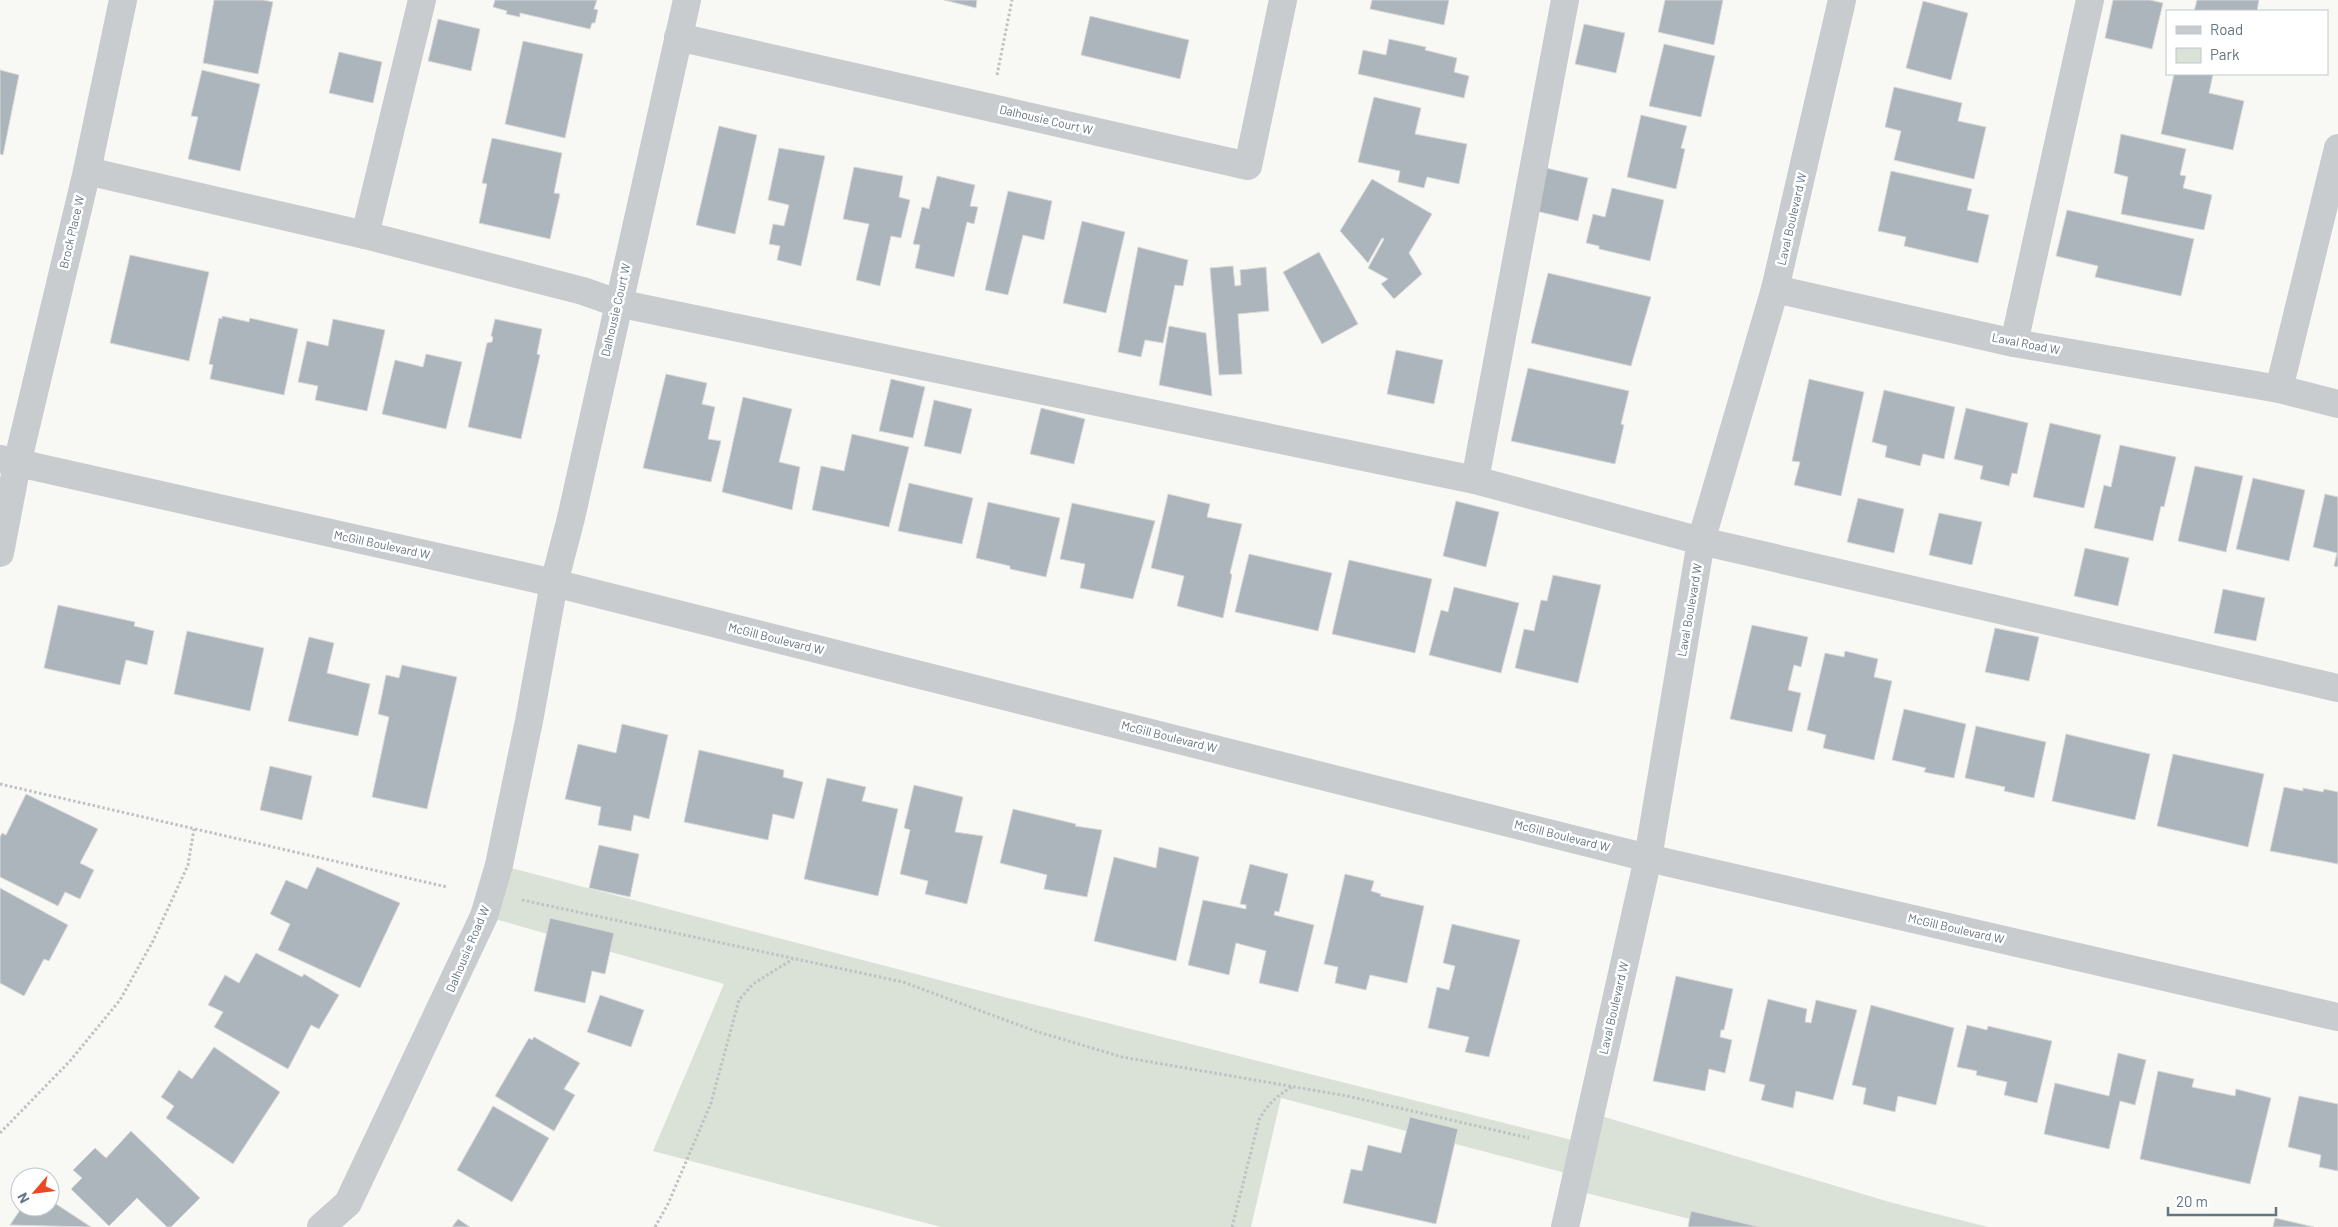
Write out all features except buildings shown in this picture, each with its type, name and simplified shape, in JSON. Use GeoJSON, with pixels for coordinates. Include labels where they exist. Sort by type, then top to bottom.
{"type":"FeatureCollection","features":[{"type":"Feature","properties":{"kind":"street","name":"Brock Place W"},"geometry":{"type":"LineString","coordinates":[[0,554],[9,462],[87,171],[123,0]]}},
{"type":"Feature","properties":{"kind":"street"},"geometry":{"type":"LineString","coordinates":[[365,235],[422,0]]}},
{"type":"Feature","properties":{"kind":"street","name":"Dalhousie Court W"},"geometry":{"type":"LineString","coordinates":[[554,583],[571,518],[617,303],[687,0]]}},
{"type":"Feature","properties":{"kind":"street","name":"Dalhousie Court W"},"geometry":{"type":"LineString","coordinates":[[678,37],[1248,166],[1283,0]]}},
{"type":"Feature","properties":{"kind":"street"},"geometry":{"type":"LineString","coordinates":[[1475,480],[1565,0]]}},
{"type":"Feature","properties":{"kind":"street","name":"Laval Boulevard W"},"geometry":{"type":"LineString","coordinates":[[1565,1227],[1648,858],[1701,541],[1776,289],[1842,0]]}},
{"type":"Feature","properties":{"kind":"street"},"geometry":{"type":"LineString","coordinates":[[2014,343],[2090,0]]}},
{"type":"Feature","properties":{"kind":"street"},"geometry":{"type":"LineString","coordinates":[[2280,389],[2338,148]]}},
{"type":"Feature","properties":{"kind":"street"},"geometry":{"type":"LineString","coordinates":[[87,171],[365,235],[583,291],[617,303],[1475,480],[1701,541],[2338,688]]}},
{"type":"Feature","properties":{"kind":"street","name":"Laval Road W"},"geometry":{"type":"LineString","coordinates":[[1776,289],[2014,343],[2280,389],[2338,404]]}},
{"type":"Feature","properties":{"kind":"street","name":"McGill Boulevard W"},"geometry":{"type":"LineString","coordinates":[[9,462],[554,583],[1648,858],[2338,1017]]}},
{"type":"Feature","properties":{"kind":"street","name":"Dalhousie Road W"},"geometry":{"type":"LineString","coordinates":[[321,1227],[348,1203],[484,916],[499,865],[529,721],[554,583]]}},
{"type":"Feature","properties":{"kind":"path"},"geometry":{"type":"LineString","coordinates":[[996,79],[1012,0]]}},
{"type":"Feature","properties":{"kind":"path"},"geometry":{"type":"LineString","coordinates":[[0,784],[94,804],[446,887]]}},
{"type":"Feature","properties":{"kind":"path"},"geometry":{"type":"LineString","coordinates":[[0,1133],[70,1061],[120,1000],[153,941],[188,865],[194,829]]}},
{"type":"Feature","properties":{"kind":"path"},"geometry":{"type":"LineString","coordinates":[[518,900],[903,982],[1035,1031],[1122,1057],[1347,1096],[1529,1138]]}},
{"type":"Feature","properties":{"kind":"path"},"geometry":{"type":"LineString","coordinates":[[655,1227],[668,1204],[711,1103],[739,1000],[752,984],[793,959]]}},
{"type":"Feature","properties":{"kind":"path"},"geometry":{"type":"LineString","coordinates":[[1232,1227],[1259,1120],[1266,1107],[1278,1095],[1292,1087]]}},
{"type":"Feature","properties":{"kind":"green space"},"geometry":{"type":"Polygon","coordinates":[[[499,865],[1008,998],[1584,1143],[1591,1113],[1893,1203],[1988,1227],[1722,1227],[1574,1190],[1577,1176],[1281,1098],[1251,1227],[941,1227],[653,1151],[724,984],[484,916],[499,865]]]}}]}
